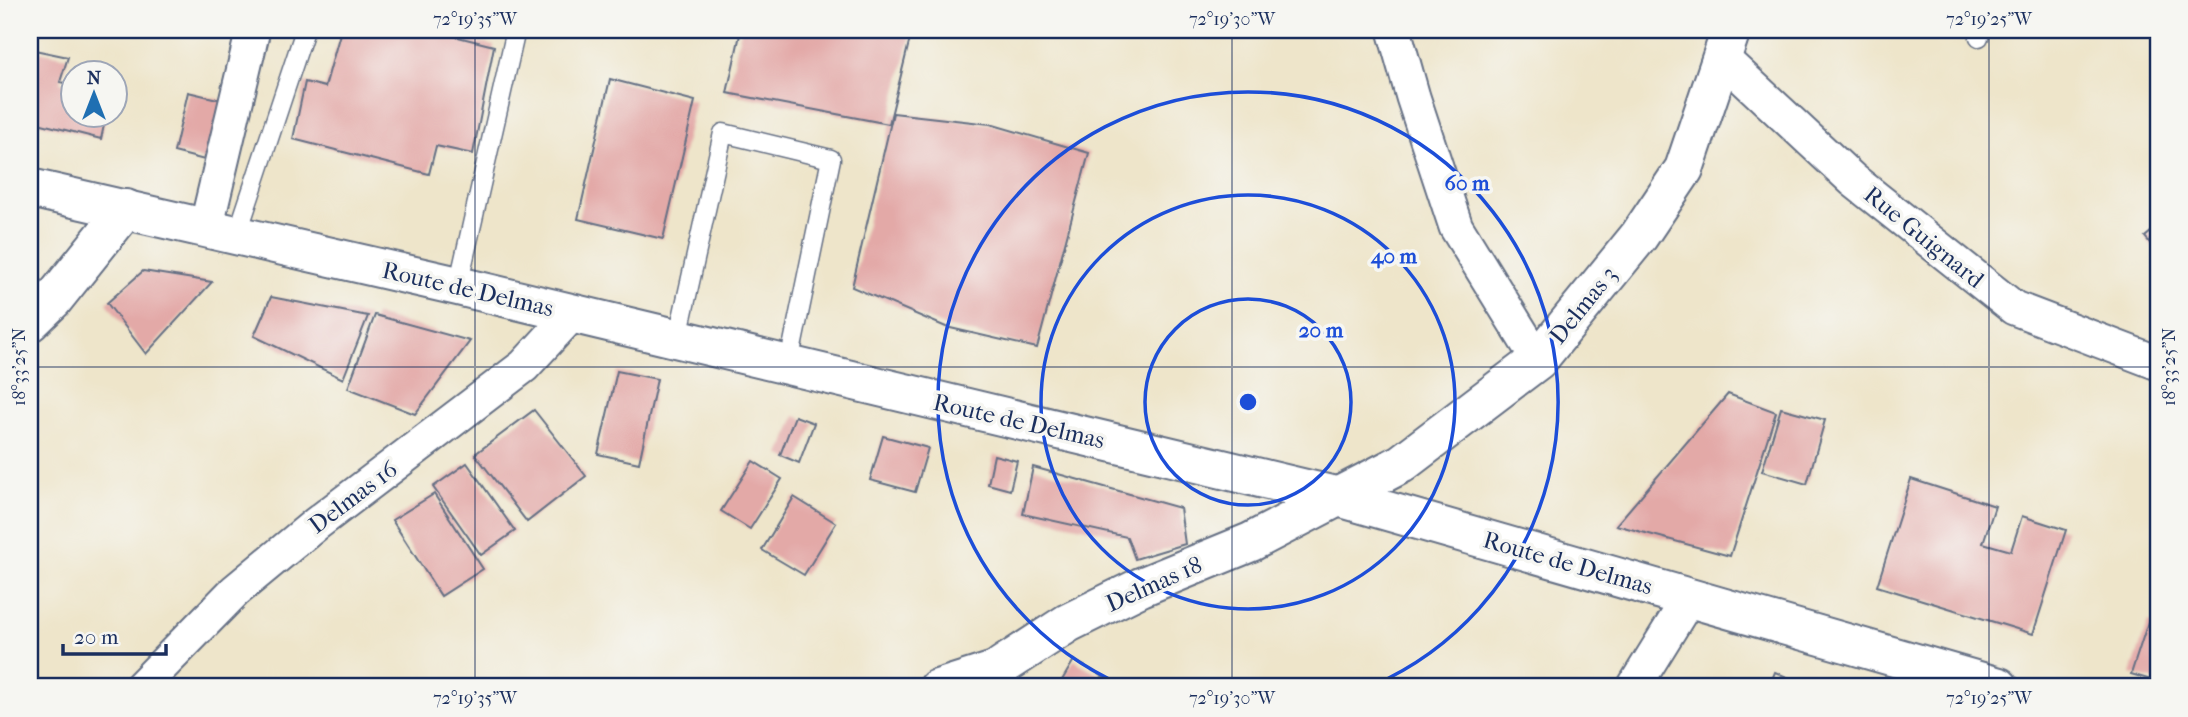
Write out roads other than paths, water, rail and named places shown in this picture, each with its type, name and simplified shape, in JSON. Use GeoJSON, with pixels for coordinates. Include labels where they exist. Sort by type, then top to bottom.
{"type":"FeatureCollection","features":[{"type":"Feature","properties":{"kind":"main road","name":"Delmas 3"},"geometry":{"type":"LineString","coordinates":[[1335,496],[1401,464],[1538,360],[1639,236],[1684,169],[1727,44]]}},
{"type":"Feature","properties":{"kind":"main road","name":"Route de Delmas"},"geometry":{"type":"LineString","coordinates":[[30,188],[458,286],[677,341],[1335,496],[1999,687]]}},
{"type":"Feature","properties":{"kind":"main road"},"geometry":{"type":"LineString","coordinates":[[30,322],[53,300],[126,209]]}},
{"type":"Feature","properties":{"kind":"main road","name":"Delmas 18"},"geometry":{"type":"LineString","coordinates":[[993,676],[1068,623],[1141,587],[1251,542],[1335,496]]}},
{"type":"Feature","properties":{"kind":"street"},"geometry":{"type":"LineString","coordinates":[[221,231],[253,30]]}},
{"type":"Feature","properties":{"kind":"street"},"geometry":{"type":"LineString","coordinates":[[1394,30],[1456,227],[1538,360]]}},
{"type":"Feature","properties":{"kind":"street","name":"Rue Guignard"},"geometry":{"type":"LineString","coordinates":[[1727,44],[1853,180],[2014,308],[2158,363]]}},
{"type":"Feature","properties":{"kind":"street","name":"Delmas 16"},"geometry":{"type":"LineString","coordinates":[[141,687],[235,591],[316,524],[524,366],[572,314]]}},
{"type":"Feature","properties":{"kind":"street"},"geometry":{"type":"LineString","coordinates":[[1633,687],[1689,598]]}},
{"type":"Feature","properties":{"kind":"street"},"geometry":{"type":"LineString","coordinates":[[936,687],[993,676]]}},
{"type":"Feature","properties":{"kind":"lane"},"geometry":{"type":"LineString","coordinates":[[221,231],[305,30]]}},
{"type":"Feature","properties":{"kind":"lane"},"geometry":{"type":"LineString","coordinates":[[458,286],[516,30]]}},
{"type":"Feature","properties":{"kind":"lane"},"geometry":{"type":"LineString","coordinates":[[677,341],[723,133],[736,136],[831,159],[788,367]]}}]}
